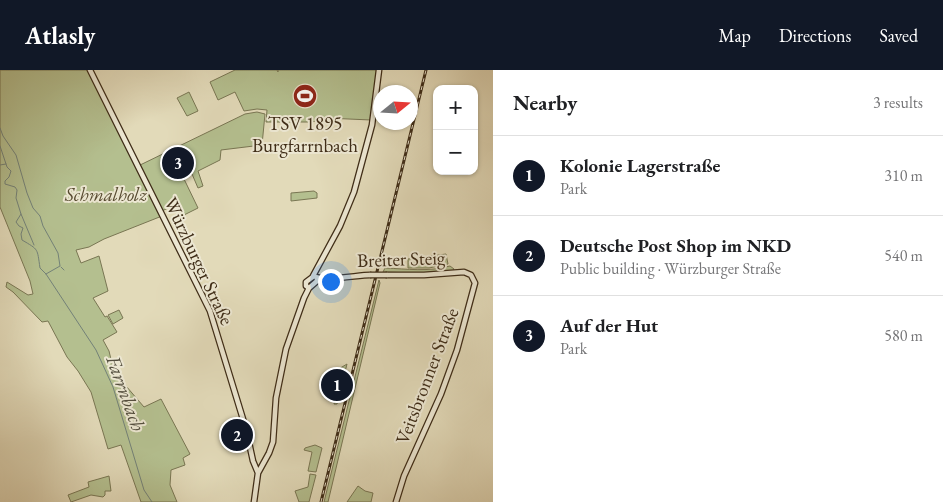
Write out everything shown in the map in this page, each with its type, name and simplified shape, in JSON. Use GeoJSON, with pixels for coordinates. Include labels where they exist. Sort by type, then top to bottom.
{"type":"FeatureCollection","features":[{"type":"Feature","properties":{"kind":"street","name":"Würzburger Straße"},"geometry":{"type":"LineString","coordinates":[[90,70],[210,311],[258,473],[254,502]]}},
{"type":"Feature","properties":{"kind":"street"},"geometry":{"type":"LineString","coordinates":[[258,473],[270,450],[274,437],[276,398],[282,367],[286,349],[308,287],[306,282],[316,278],[317,268],[340,226],[354,192],[372,125],[379,70]]}},
{"type":"Feature","properties":{"kind":"street","name":"Breiter Steig"},"geometry":{"type":"LineString","coordinates":[[316,278],[424,275],[456,272]]}},
{"type":"Feature","properties":{"kind":"street","name":"Veitsbronner Straße"},"geometry":{"type":"LineString","coordinates":[[396,502],[404,476],[448,375],[474,290],[474,280],[471,275],[467,272],[456,272]]}},
{"type":"Feature","properties":{"kind":"green space","name":"Schmalholz"},"geometry":{"type":"Polygon","coordinates":[[[0,70],[89,70],[136,167],[245,114],[257,112],[265,114],[262,145],[221,150],[220,160],[198,171],[203,186],[198,188],[192,174],[184,179],[198,208],[182,216],[176,204],[160,212],[162,216],[104,239],[89,247],[76,250],[81,263],[99,256],[108,291],[93,298],[117,332],[103,340],[109,351],[114,372],[144,407],[161,399],[190,454],[183,458],[185,465],[171,470],[170,485],[177,502],[141,502],[121,445],[108,449],[91,392],[67,357],[48,321],[42,322],[6,287],[7,282],[28,295],[33,294],[30,281],[0,207],[0,70]]]}},
{"type":"Feature","properties":{"kind":"green space","name":"TSV 1895 Burgfarrnbach"},"geometry":{"type":"Polygon","coordinates":[[[235,70],[277,70],[278,72],[278,70],[377,70],[375,85],[373,85],[371,120],[326,118],[312,122],[266,122],[267,110],[244,111],[235,92],[218,100],[210,82],[235,70]]]}},
{"type":"Feature","properties":{"kind":"green space"},"geometry":{"type":"Polygon","coordinates":[[[189,92],[198,111],[187,116],[177,98],[189,92]]]}},
{"type":"Feature","properties":{"kind":"green space"},"geometry":{"type":"Polygon","coordinates":[[[314,191],[317,193],[317,198],[291,201],[291,193],[314,191]]]}},
{"type":"Feature","properties":{"kind":"green space"},"geometry":{"type":"Polygon","coordinates":[[[446,254],[448,264],[429,268],[408,268],[408,259],[446,254]]]}},
{"type":"Feature","properties":{"kind":"green space"},"geometry":{"type":"Polygon","coordinates":[[[450,266],[454,269],[453,271],[383,272],[385,268],[426,270],[450,266]]]}},
{"type":"Feature","properties":{"kind":"green space"},"geometry":{"type":"Polygon","coordinates":[[[379,280],[380,283],[328,502],[324,502],[379,280]]]}},
{"type":"Feature","properties":{"kind":"green space"},"geometry":{"type":"Polygon","coordinates":[[[119,310],[123,318],[113,324],[108,315],[119,310]]]}},
{"type":"Feature","properties":{"kind":"green space"},"geometry":{"type":"Polygon","coordinates":[[[347,364],[337,404],[334,404],[335,397],[330,386],[334,383],[337,370],[347,364]]]}},
{"type":"Feature","properties":{"kind":"green space"},"geometry":{"type":"Polygon","coordinates":[[[315,445],[322,448],[316,472],[308,471],[312,452],[304,450],[315,445]]]}},
{"type":"Feature","properties":{"kind":"green space"},"geometry":{"type":"Polygon","coordinates":[[[310,474],[316,475],[309,502],[299,502],[295,491],[308,487],[310,474]]]}},
{"type":"Feature","properties":{"kind":"green space"},"geometry":{"type":"Polygon","coordinates":[[[109,476],[111,491],[105,491],[103,497],[91,495],[71,502],[68,495],[89,487],[88,482],[109,476]]]}},
{"type":"Feature","properties":{"kind":"green space"},"geometry":{"type":"Polygon","coordinates":[[[358,486],[365,491],[373,493],[371,502],[347,502],[358,486]]]}},
{"type":"Feature","properties":{"kind":"waterway","name":"Farrnbach"},"geometry":{"type":"LineString","coordinates":[[0,128],[16,155],[33,208],[40,216],[43,226],[58,253],[60,266],[46,274]]}},
{"type":"Feature","properties":{"kind":"waterway","name":"Farrnbach"},"geometry":{"type":"LineString","coordinates":[[0,146],[7,167],[11,171],[5,184],[15,187],[17,190],[16,198],[21,214],[16,222],[23,228],[22,240],[36,250],[40,268],[46,274],[96,350],[113,387],[144,490],[152,502]]}},
{"type":"Feature","properties":{"kind":"waterway","name":"Farrnbach"},"geometry":{"type":"LineString","coordinates":[[0,165],[6,164]]}},
{"type":"Feature","properties":{"kind":"waterway"},"geometry":{"type":"LineString","coordinates":[[21,214],[34,245]]}},
{"type":"Feature","properties":{"kind":"waterway","name":"Farrnbach"},"geometry":{"type":"LineString","coordinates":[[61,267],[64,270]]}},
{"type":"Feature","properties":{"kind":"railway"},"geometry":{"type":"LineString","coordinates":[[321,502],[426,70]]}},
{"type":"Feature","properties":{"kind":"place","name":"TSV 1895 Burgfarrnbach"},"geometry":{"type":"Point","coordinates":[305,96]}},
{"type":"Feature","properties":{"kind":"place","name":"Auf der Hut"},"geometry":{"type":"Point","coordinates":[178,163]}},
{"type":"Feature","properties":{"kind":"place","name":"Kolonie Lagerstraße"},"geometry":{"type":"Point","coordinates":[337,385]}},
{"type":"Feature","properties":{"kind":"place","name":"Deutsche Post Shop im NKD"},"geometry":{"type":"Point","coordinates":[237,435]}}]}
